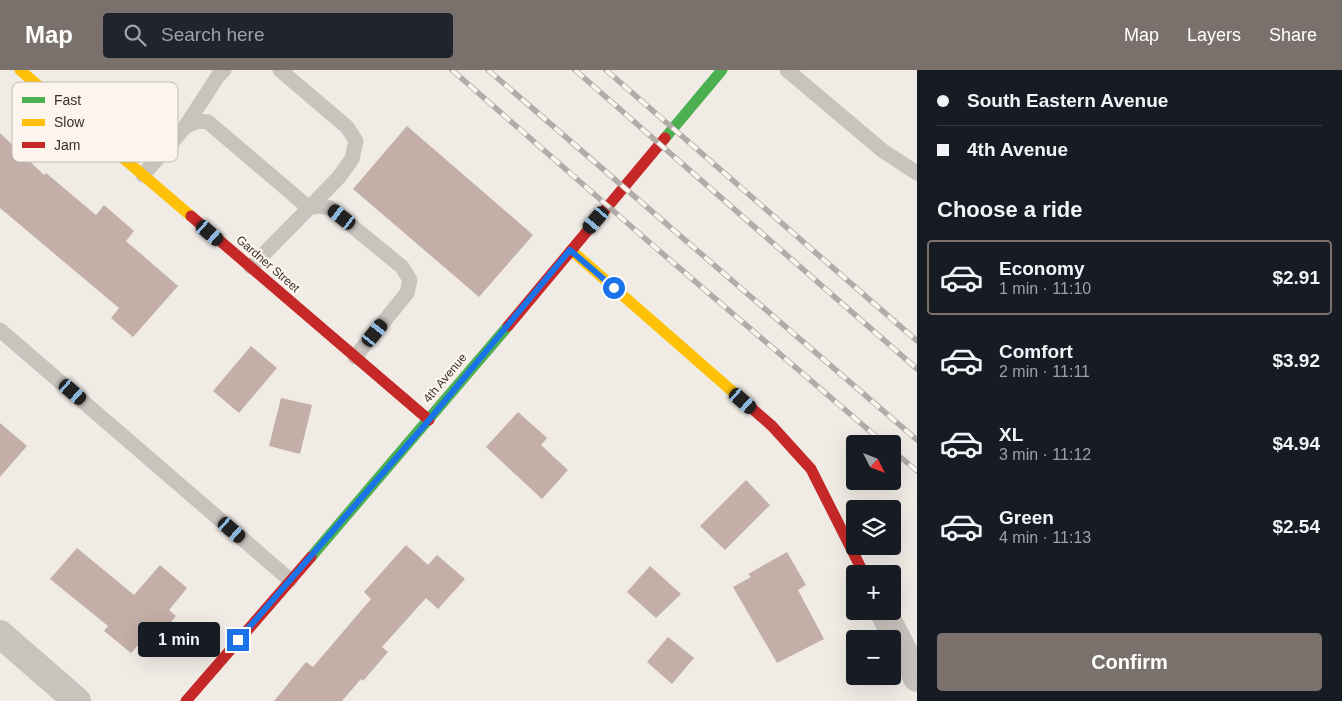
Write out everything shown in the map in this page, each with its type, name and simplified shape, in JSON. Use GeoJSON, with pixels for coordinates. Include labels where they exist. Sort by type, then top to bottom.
{"type":"FeatureCollection","features":[{"type":"Feature","properties":{"kind":"street","name":"Gardner Street"},"geometry":{"type":"LineString","coordinates":[[20,70],[34,82]]}},
{"type":"Feature","properties":{"kind":"street","name":"4th Avenue"},"geometry":{"type":"LineString","coordinates":[[186,701],[429,420],[722,70]]}},
{"type":"Feature","properties":{"kind":"street","name":"Gardner Street"},"geometry":{"type":"LineString","coordinates":[[128,162],[429,420]]}},
{"type":"Feature","properties":{"kind":"street"},"geometry":{"type":"LineString","coordinates":[[570,250],[772,426],[810,469],[859,565]]}},
{"type":"Feature","properties":{"kind":"street"},"geometry":{"type":"LineString","coordinates":[[888,620],[917,678]]}},
{"type":"Feature","properties":{"kind":"street"},"geometry":{"type":"LineString","coordinates":[[0,634],[77,701]]}},
{"type":"Feature","properties":{"kind":"lane"},"geometry":{"type":"LineString","coordinates":[[178,135],[224,70]]}},
{"type":"Feature","properties":{"kind":"lane"},"geometry":{"type":"LineString","coordinates":[[251,267],[339,177],[352,159],[356,141],[347,127],[280,70]]}},
{"type":"Feature","properties":{"kind":"lane"},"geometry":{"type":"LineString","coordinates":[[787,70],[883,152],[917,173]]}},
{"type":"Feature","properties":{"kind":"lane"},"geometry":{"type":"LineString","coordinates":[[185,127],[198,121],[208,122],[309,208]]}},
{"type":"Feature","properties":{"kind":"lane"},"geometry":{"type":"LineString","coordinates":[[143,175],[154,162]]}},
{"type":"Feature","properties":{"kind":"lane"},"geometry":{"type":"LineString","coordinates":[[309,208],[319,206],[330,208],[402,267],[410,280],[407,293],[355,356]]}},
{"type":"Feature","properties":{"kind":"lane"},"geometry":{"type":"LineString","coordinates":[[0,330],[290,580]]}},
{"type":"Feature","properties":{"kind":"building"},"geometry":{"type":"Polygon","coordinates":[[[407,126],[533,235],[479,297],[353,189],[407,126]]]}},
{"type":"Feature","properties":{"kind":"building"},"geometry":{"type":"Polygon","coordinates":[[[0,133],[12,144],[12,162],[30,162],[44,175],[46,173],[96,215],[104,205],[134,231],[126,241],[178,286],[133,337],[111,318],[119,308],[0,208],[0,133]]]}},
{"type":"Feature","properties":{"kind":"building"},"geometry":{"type":"Polygon","coordinates":[[[251,346],[277,368],[239,413],[213,391],[251,346]]]}},
{"type":"Feature","properties":{"kind":"building"},"geometry":{"type":"Polygon","coordinates":[[[281,398],[312,405],[300,454],[269,446],[281,398]]]}},
{"type":"Feature","properties":{"kind":"building"},"geometry":{"type":"Polygon","coordinates":[[[518,412],[547,438],[541,445],[568,470],[542,499],[486,447],[518,412]]]}},
{"type":"Feature","properties":{"kind":"building"},"geometry":{"type":"Polygon","coordinates":[[[0,423],[27,446],[0,477],[0,423]]]}},
{"type":"Feature","properties":{"kind":"building"},"geometry":{"type":"Polygon","coordinates":[[[746,480],[770,505],[725,550],[700,526],[746,480]]]}},
{"type":"Feature","properties":{"kind":"building"},"geometry":{"type":"Polygon","coordinates":[[[406,545],[428,565],[437,555],[465,579],[438,609],[426,598],[382,647],[388,652],[363,681],[361,679],[342,701],[274,701],[306,662],[313,667],[371,599],[364,592],[406,545]]]}},
{"type":"Feature","properties":{"kind":"building"},"geometry":{"type":"Polygon","coordinates":[[[77,548],[134,595],[160,565],[187,588],[169,610],[176,616],[148,650],[140,643],[131,653],[104,631],[108,626],[50,579],[77,548]]]}},
{"type":"Feature","properties":{"kind":"building"},"geometry":{"type":"Polygon","coordinates":[[[787,552],[806,585],[798,590],[824,639],[777,663],[733,587],[751,577],[748,574],[787,552]]]}},
{"type":"Feature","properties":{"kind":"building"},"geometry":{"type":"Polygon","coordinates":[[[650,566],[681,594],[656,618],[627,592],[650,566]]]}},
{"type":"Feature","properties":{"kind":"building"},"geometry":{"type":"Polygon","coordinates":[[[668,637],[694,658],[672,684],[647,662],[668,637]]]}},
{"type":"Feature","properties":{"kind":"railway"},"geometry":{"type":"LineString","coordinates":[[452,70],[874,435]]}},
{"type":"Feature","properties":{"kind":"railway"},"geometry":{"type":"LineString","coordinates":[[488,70],[917,440]]}},
{"type":"Feature","properties":{"kind":"railway"},"geometry":{"type":"LineString","coordinates":[[575,70],[917,369]]}},
{"type":"Feature","properties":{"kind":"railway"},"geometry":{"type":"LineString","coordinates":[[606,70],[917,341]]}},
{"type":"Feature","properties":{"kind":"railway"},"geometry":{"type":"LineString","coordinates":[[901,458],[917,471]]}},
{"type":"Feature","properties":{"kind":"traffic: fast"},"geometry":{"type":"LineString","coordinates":[[665,138],[722,70]]}},
{"type":"Feature","properties":{"kind":"traffic: fast"},"geometry":{"type":"LineString","coordinates":[[311,557],[508,326]]}},
{"type":"Feature","properties":{"kind":"traffic: slow"},"geometry":{"type":"LineString","coordinates":[[20,70],[34,82]]}},
{"type":"Feature","properties":{"kind":"traffic: slow"},"geometry":{"type":"LineString","coordinates":[[128,162],[191,216]]}},
{"type":"Feature","properties":{"kind":"traffic: slow"},"geometry":{"type":"LineString","coordinates":[[571,250],[740,398]]}},
{"type":"Feature","properties":{"kind":"traffic: jam"},"geometry":{"type":"LineString","coordinates":[[508,326],[665,138]]}},
{"type":"Feature","properties":{"kind":"traffic: jam"},"geometry":{"type":"LineString","coordinates":[[191,216],[429,420]]}},
{"type":"Feature","properties":{"kind":"traffic: jam"},"geometry":{"type":"LineString","coordinates":[[740,398],[772,426],[811,469],[859,565]]}},
{"type":"Feature","properties":{"kind":"traffic: jam"},"geometry":{"type":"LineString","coordinates":[[186,701],[311,557]]}},
{"type":"Feature","properties":{"kind":"route"},"geometry":{"type":"LineString","coordinates":[[238,640],[429,420],[570,250],[614,288]]}}]}
